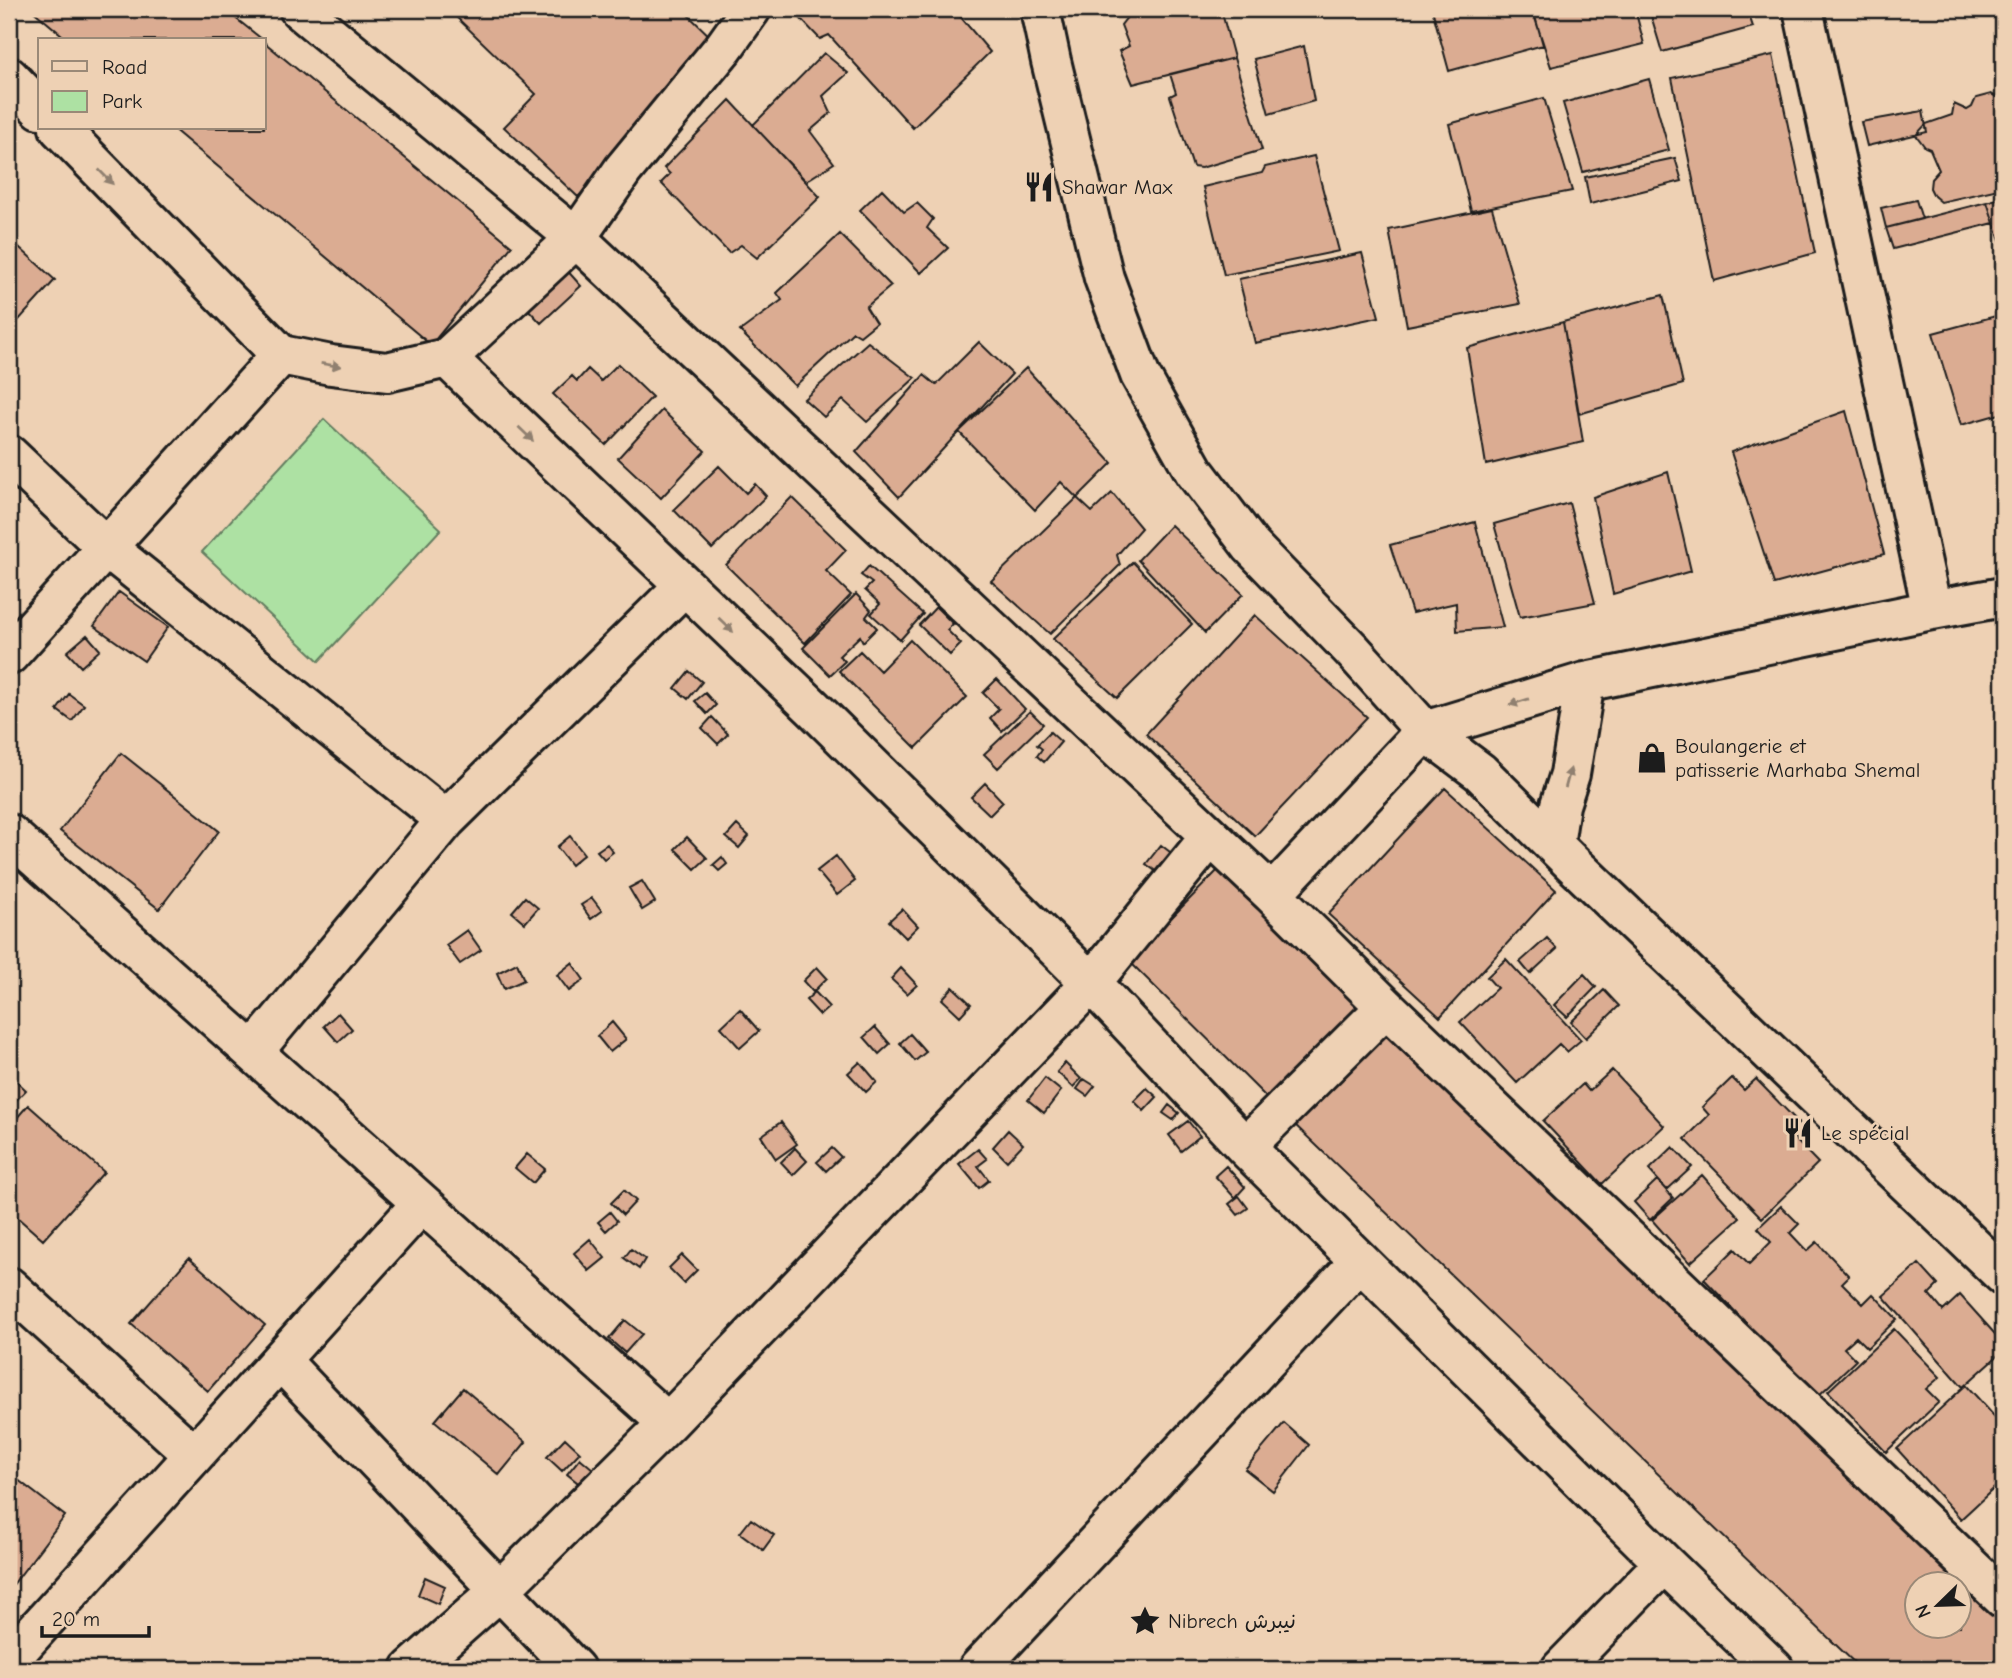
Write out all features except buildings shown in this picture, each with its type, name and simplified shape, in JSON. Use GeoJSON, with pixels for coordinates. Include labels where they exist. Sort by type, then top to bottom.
{"type":"FeatureCollection","features":[{"type":"Feature","properties":{"kind":"street"},"geometry":{"type":"LineString","coordinates":[[299,9],[576,238],[1272,894],[1386,1007],[2003,1598]]}},
{"type":"Feature","properties":{"kind":"street"},"geometry":{"type":"LineString","coordinates":[[61,130],[281,355],[387,372],[447,358],[576,238],[623,170],[710,64],[751,9]]}},
{"type":"Feature","properties":{"kind":"street"},"geometry":{"type":"LineString","coordinates":[[1040,9],[1104,278],[1140,375],[1194,471],[1251,546],[1426,731],[1480,772],[2003,1275]]}},
{"type":"Feature","properties":{"kind":"street"},"geometry":{"type":"LineString","coordinates":[[1803,9],[1932,610]]}},
{"type":"Feature","properties":{"kind":"street"},"geometry":{"type":"LineString","coordinates":[[9,77],[38,107]]}},
{"type":"Feature","properties":{"kind":"street"},"geometry":{"type":"LineString","coordinates":[[9,655],[281,355]]}},
{"type":"Feature","properties":{"kind":"street"},"geometry":{"type":"LineString","coordinates":[[447,358],[813,708],[1091,983],[1245,1147],[1774,1669]]}},
{"type":"Feature","properties":{"kind":"street"},"geometry":{"type":"LineString","coordinates":[[9,455],[106,547],[446,820]]}},
{"type":"Feature","properties":{"kind":"street"},"geometry":{"type":"LineString","coordinates":[[253,1052],[446,820],[684,586]]}},
{"type":"Feature","properties":{"kind":"street"},"geometry":{"type":"LineString","coordinates":[[1272,894],[1426,731],[1585,682],[2003,597]]}},
{"type":"Feature","properties":{"kind":"street"},"geometry":{"type":"LineString","coordinates":[[1554,845],[1560,805],[1570,774],[1585,682]]}},
{"type":"Feature","properties":{"kind":"street"},"geometry":{"type":"LineString","coordinates":[[9,834],[668,1423]]}},
{"type":"Feature","properties":{"kind":"street"},"geometry":{"type":"LineString","coordinates":[[411,1669],[499,1591],[668,1423],[1091,983],[1210,837]]}},
{"type":"Feature","properties":{"kind":"street"},"geometry":{"type":"LineString","coordinates":[[1245,1147],[1386,1007]]}},
{"type":"Feature","properties":{"kind":"street"},"geometry":{"type":"LineString","coordinates":[[9,1660],[422,1203]]}},
{"type":"Feature","properties":{"kind":"street"},"geometry":{"type":"LineString","coordinates":[[978,1669],[1360,1261]]}},
{"type":"Feature","properties":{"kind":"street"},"geometry":{"type":"LineString","coordinates":[[9,1287],[194,1455]]}},
{"type":"Feature","properties":{"kind":"street"},"geometry":{"type":"LineString","coordinates":[[280,1360],[575,1669]]}},
{"type":"Feature","properties":{"kind":"street"},"geometry":{"type":"LineString","coordinates":[[1561,1669],[1664,1563]]}},
{"type":"Feature","properties":{"kind":"green space"},"geometry":{"type":"Polygon","coordinates":[[[324,419],[441,529],[319,661],[202,552],[324,419]]]}},
{"type":"Feature","properties":{"kind":"place","name":"Shawar Max"},"geometry":{"type":"Point","coordinates":[1039,187]}},
{"type":"Feature","properties":{"kind":"place","name":"Boulangerie et patisserie Marhaba Shemal"},"geometry":{"type":"Point","coordinates":[1652,758]}},
{"type":"Feature","properties":{"kind":"place","name":"Le spécial"},"geometry":{"type":"Point","coordinates":[1798,1133]}},
{"type":"Feature","properties":{"kind":"place","name":"Nibrech نيبرش"},"geometry":{"type":"Point","coordinates":[1145,1621]}}]}
